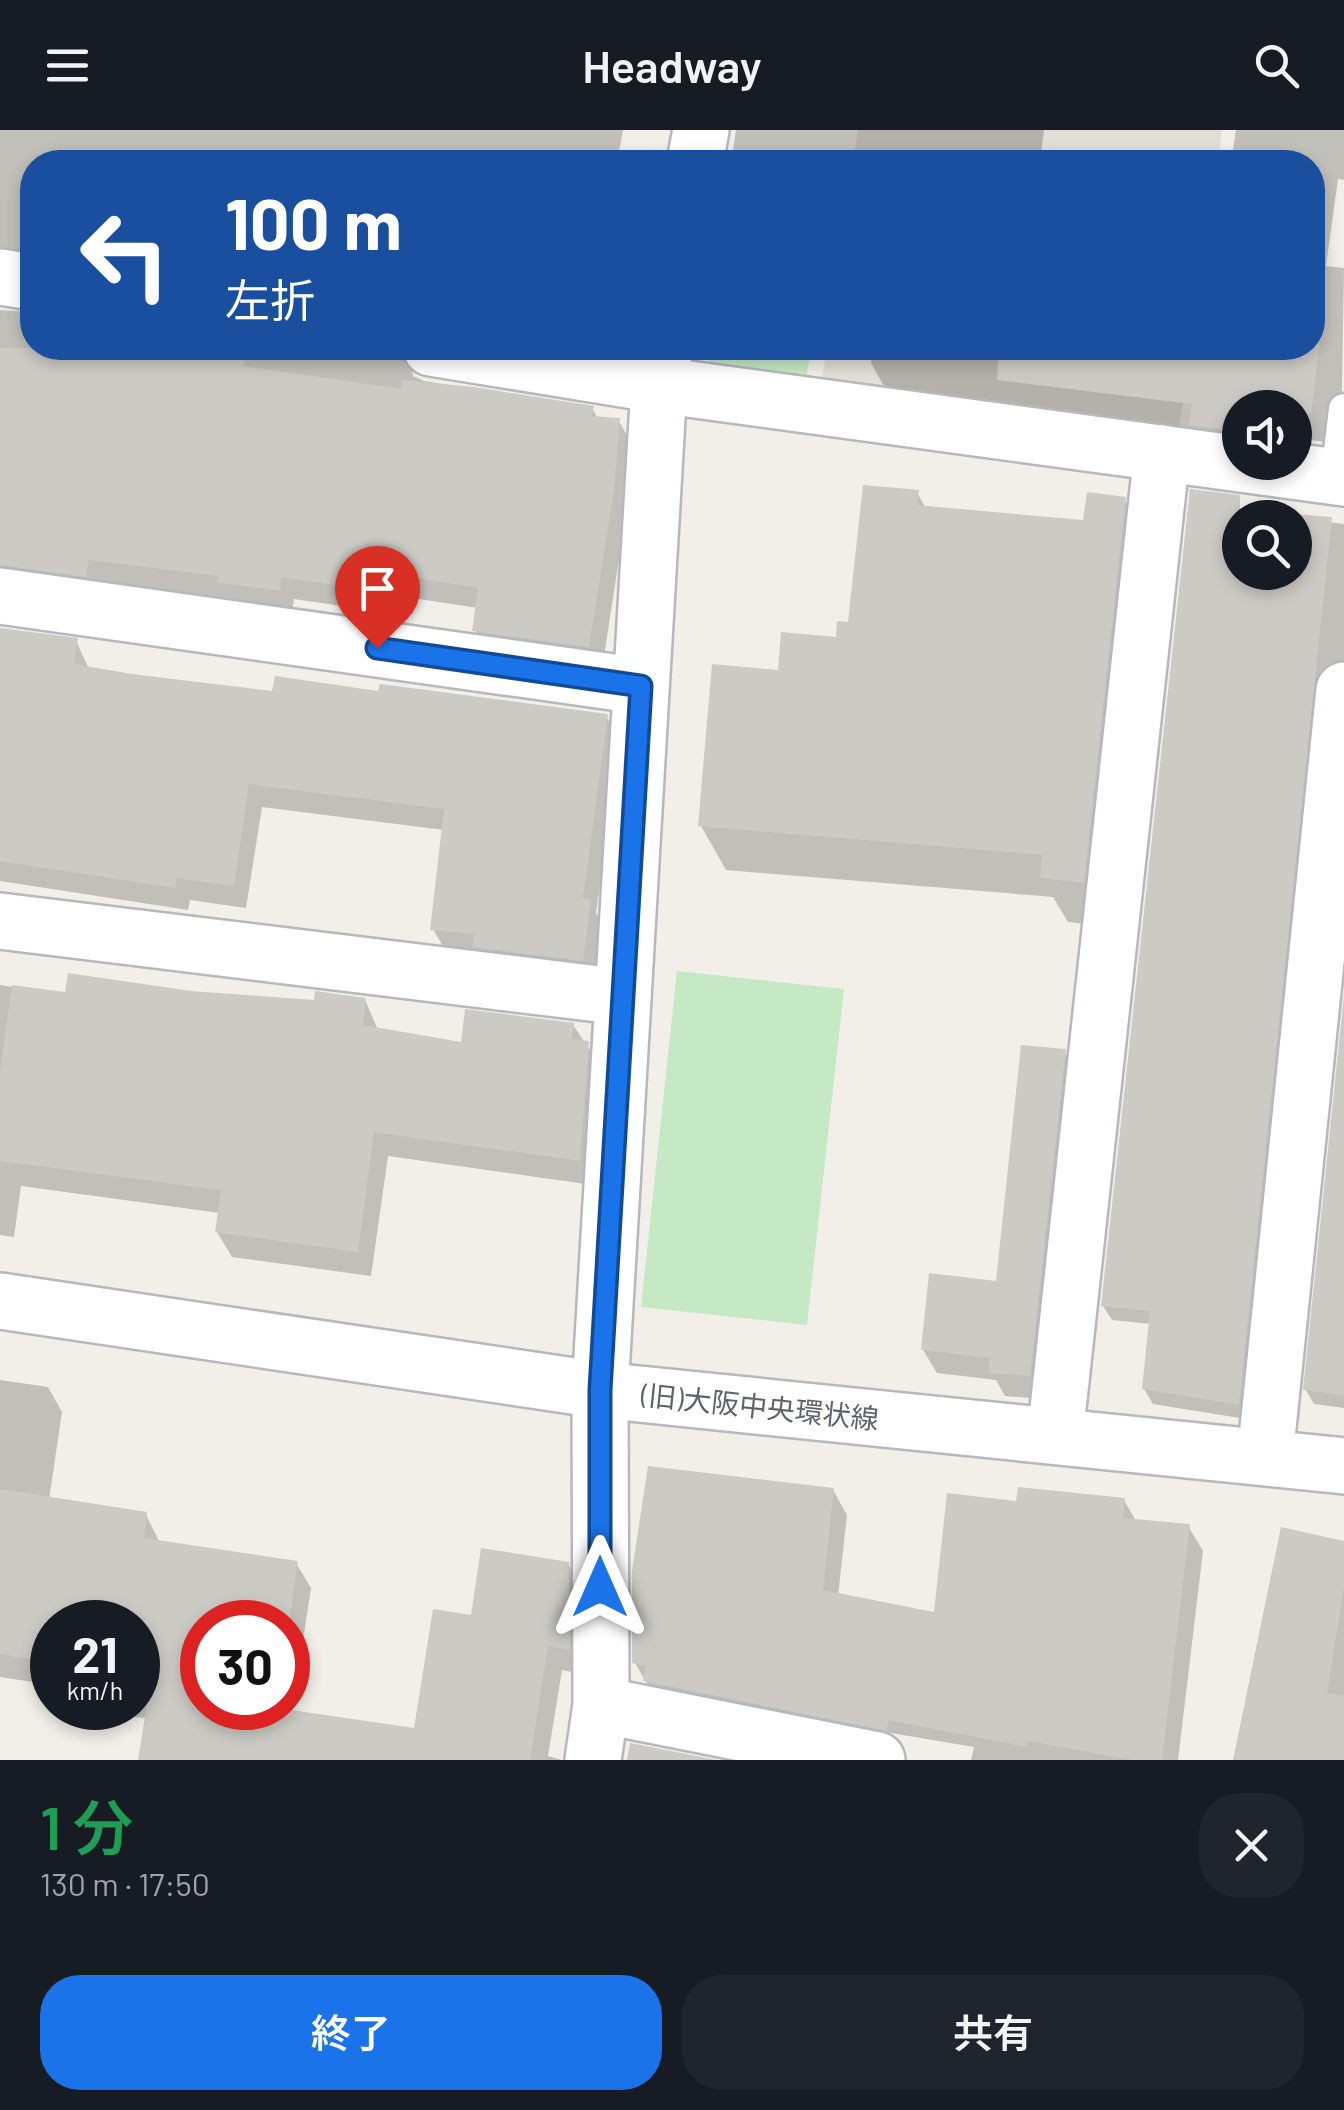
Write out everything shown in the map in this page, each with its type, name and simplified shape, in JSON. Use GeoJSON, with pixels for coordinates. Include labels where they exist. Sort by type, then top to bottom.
{"type":"FeatureCollection","features":[{"type":"Feature","properties":{"kind":"street"},"geometry":{"type":"LineString","coordinates":[[585,360],[662,366],[1162,453],[1340,477]]}},
{"type":"Feature","properties":{"kind":"street"},"geometry":{"type":"LineString","coordinates":[[594,1760],[601,1705],[600,1390],[662,366]]}},
{"type":"Feature","properties":{"kind":"street"},"geometry":{"type":"LineString","coordinates":[[1056,1436],[1162,453]]}},
{"type":"Feature","properties":{"kind":"street"},"geometry":{"type":"LineString","coordinates":[[0,596],[641,686]]}},
{"type":"Feature","properties":{"kind":"street"},"geometry":{"type":"LineString","coordinates":[[1265,1457],[1344,690]]}},
{"type":"Feature","properties":{"kind":"street"},"geometry":{"type":"LineString","coordinates":[[0,922],[623,996]]}},
{"type":"Feature","properties":{"kind":"street","name":"(旧)大阪中央環状線"},"geometry":{"type":"LineString","coordinates":[[0,1301],[600,1390],[1344,1466]]}},
{"type":"Feature","properties":{"kind":"street"},"geometry":{"type":"LineString","coordinates":[[601,1705],[877,1760]]}},
{"type":"Feature","properties":{"kind":"lane"},"geometry":{"type":"LineString","coordinates":[[1340,477],[1344,409]]}},
{"type":"Feature","properties":{"kind":"shaded area"},"geometry":{"type":"Polygon","coordinates":[[[858,130],[1222,130],[1220,150],[855,150],[858,130]]]}},
{"type":"Feature","properties":{"kind":"shaded area"},"geometry":{"type":"Polygon","coordinates":[[[825,360],[1189,360],[1178,435],[821,383],[825,360]]]}},
{"type":"Feature","properties":{"kind":"green space"},"geometry":{"type":"Polygon","coordinates":[[[708,360],[809,360],[805,387],[722,375],[708,360]]]}},
{"type":"Feature","properties":{"kind":"green space"},"geometry":{"type":"Polygon","coordinates":[[[677,971],[844,989],[807,1325],[641,1307],[677,971]]]}},
{"type":"Feature","properties":{"kind":"building"},"geometry":{"type":"Polygon","coordinates":[[[0,348],[20,348],[20,360],[245,360],[244,366],[401,389],[402,380],[474,387],[594,406],[592,416],[620,418],[614,490],[589,647],[472,631],[478,588],[366,570],[363,589],[281,577],[280,591],[217,582],[218,576],[89,560],[86,577],[0,565],[0,348]]]}},
{"type":"Feature","properties":{"kind":"building"},"geometry":{"type":"Polygon","coordinates":[[[998,360],[1317,360],[1312,406],[1312,390],[1222,390],[1222,430],[1189,425],[1192,404],[997,380],[998,360]]]}},
{"type":"Feature","properties":{"kind":"building"},"geometry":{"type":"Polygon","coordinates":[[[863,485],[919,490],[917,505],[1083,520],[1087,492],[1126,497],[1084,883],[1040,878],[1042,855],[698,826],[712,664],[778,670],[781,632],[836,637],[837,621],[848,622],[863,485]]]}},
{"type":"Feature","properties":{"kind":"building"},"geometry":{"type":"Polygon","coordinates":[[[1190,489],[1240,495],[1240,500],[1222,500],[1222,590],[1312,590],[1312,515],[1332,517],[1239,1405],[1142,1389],[1150,1311],[1101,1306],[1190,489]]]}},
{"type":"Feature","properties":{"kind":"building"},"geometry":{"type":"Polygon","coordinates":[[[0,628],[78,638],[74,664],[132,674],[272,691],[275,676],[378,691],[380,684],[608,714],[583,898],[591,899],[583,961],[472,947],[474,934],[430,930],[444,809],[249,784],[234,886],[177,878],[175,888],[0,861],[0,628]]]}},
{"type":"Feature","properties":{"kind":"building"},"geometry":{"type":"Polygon","coordinates":[[[68,973],[191,991],[314,1000],[315,991],[366,998],[363,1025],[461,1042],[465,1009],[574,1023],[572,1039],[589,1041],[580,1161],[374,1132],[358,1252],[215,1232],[221,1190],[0,1161],[0,1072],[12,985],[65,992],[68,973]]]}},
{"type":"Feature","properties":{"kind":"building"},"geometry":{"type":"Polygon","coordinates":[[[1344,995],[1344,1395],[1303,1390],[1344,995]]]}},
{"type":"Feature","properties":{"kind":"building"},"geometry":{"type":"Polygon","coordinates":[[[1021,1045],[1066,1049],[1030,1376],[988,1373],[990,1358],[921,1350],[929,1273],[996,1281],[1021,1045]]]}},
{"type":"Feature","properties":{"kind":"building"},"geometry":{"type":"Polygon","coordinates":[[[648,1466],[834,1488],[823,1590],[934,1612],[947,1493],[1016,1501],[1018,1487],[1125,1498],[1123,1518],[1190,1524],[1162,1760],[1131,1760],[1028,1741],[1027,1747],[888,1720],[887,1731],[643,1681],[646,1666],[632,1663],[632,1571],[648,1466]]]}},
{"type":"Feature","properties":{"kind":"building"},"geometry":{"type":"Polygon","coordinates":[[[0,1489],[147,1512],[144,1538],[298,1561],[292,1600],[180,1600],[180,1730],[310,1730],[310,1713],[414,1728],[433,1609],[471,1615],[481,1548],[569,1562],[570,1650],[548,1646],[530,1760],[138,1760],[143,1730],[160,1730],[160,1600],[30,1600],[30,1659],[0,1654],[0,1489]]]}},
{"type":"Feature","properties":{"kind":"building"},"geometry":{"type":"Polygon","coordinates":[[[1281,1527],[1344,1541],[1344,1588],[1327,1693],[1344,1696],[1344,1760],[1233,1760],[1281,1527]]]}},
{"type":"Feature","properties":{"kind":"building"},"geometry":{"type":"Polygon","coordinates":[[[630,1743],[717,1760],[627,1760],[630,1743]]]}},
{"type":"Feature","properties":{"kind":"route"},"geometry":{"type":"LineString","coordinates":[[377,648],[641,686],[600,1390],[600,1587]]}}]}
